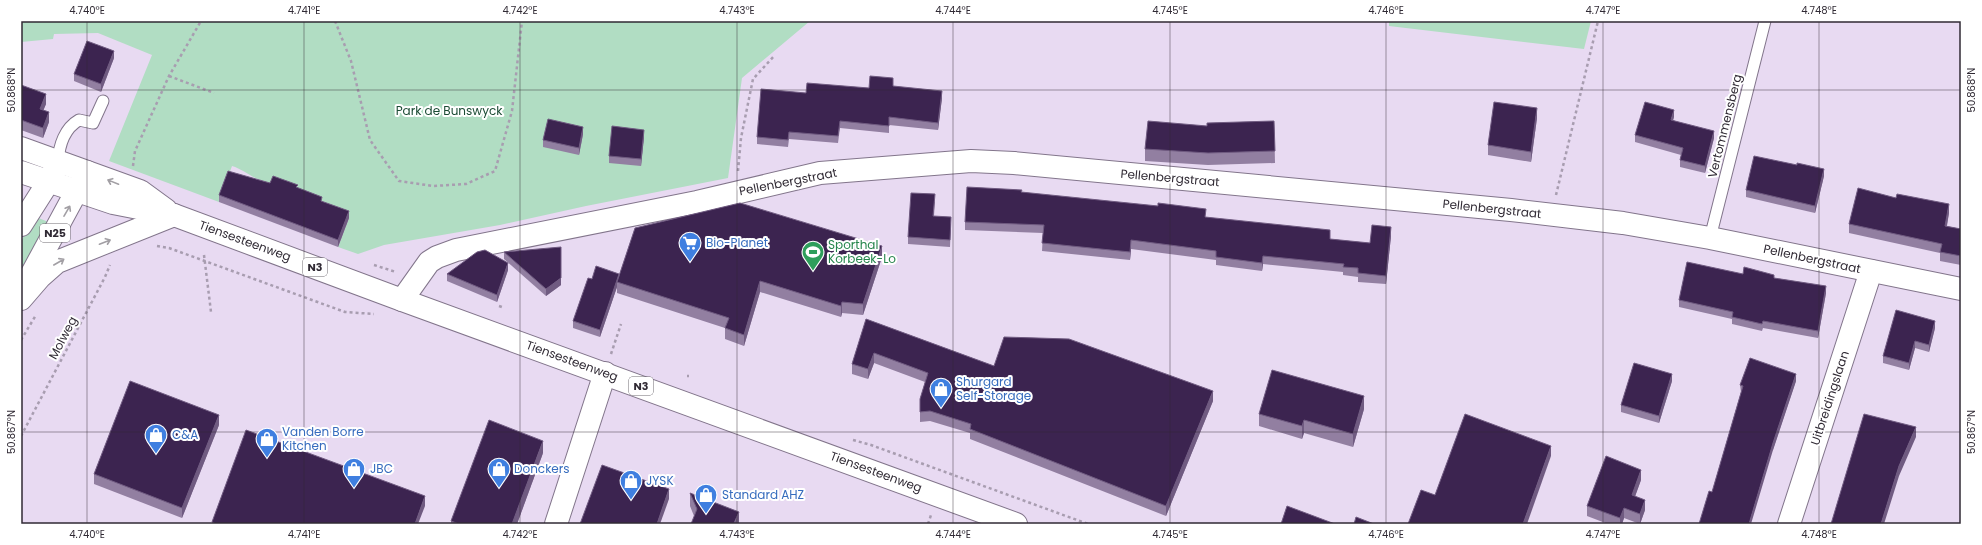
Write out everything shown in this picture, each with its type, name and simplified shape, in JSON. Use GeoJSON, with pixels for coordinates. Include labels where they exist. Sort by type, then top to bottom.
{"type":"FeatureCollection","features":[{"type":"Feature","properties":{"kind":"main road","name":"Tiensesteenweg"},"geometry":{"type":"LineString","coordinates":[[21,148],[58,162],[82,182],[113,203],[174,215],[402,300],[1016,524]]}},
{"type":"Feature","properties":{"kind":"main road","name":"Pellenbergstraat"},"geometry":{"type":"LineString","coordinates":[[402,300],[429,262],[436,257],[456,250],[697,202],[820,173],[971,161],[1030,165],[1623,223],[1710,238],[1961,289]]}},
{"type":"Feature","properties":{"kind":"main road","name":"N25"},"geometry":{"type":"LineString","coordinates":[[21,225],[49,181],[58,162]]}},
{"type":"Feature","properties":{"kind":"main road","name":"Tiensesteenweg"},"geometry":{"type":"LineString","coordinates":[[21,172],[49,181],[82,182],[126,187],[140,191],[174,215]]}},
{"type":"Feature","properties":{"kind":"main road","name":"N25"},"geometry":{"type":"LineString","coordinates":[[21,294],[82,182]]}},
{"type":"Feature","properties":{"kind":"main road"},"geometry":{"type":"LineString","coordinates":[[21,299],[40,277],[57,262],[174,215]]}},
{"type":"Feature","properties":{"kind":"main road","name":"Uitbreidingslaan"},"geometry":{"type":"LineString","coordinates":[[1789,524],[1871,271]]}},
{"type":"Feature","properties":{"kind":"main road"},"geometry":{"type":"LineString","coordinates":[[556,524],[605,373]]}},
{"type":"Feature","properties":{"kind":"lane","name":"Vertommensberg"},"geometry":{"type":"LineString","coordinates":[[1710,238],[1765,21]]}},
{"type":"Feature","properties":{"kind":"lane"},"geometry":{"type":"LineString","coordinates":[[58,162],[59,151],[70,125],[79,120],[93,123],[103,101]]}},
{"type":"Feature","properties":{"kind":"path"},"geometry":{"type":"LineString","coordinates":[[126,187],[131,174],[135,151],[169,76],[201,21]]}},
{"type":"Feature","properties":{"kind":"path"},"geometry":{"type":"LineString","coordinates":[[335,21],[351,61],[370,140],[399,181],[433,186],[466,184],[495,170],[512,111],[522,21]]}},
{"type":"Feature","properties":{"kind":"path"},"geometry":{"type":"LineString","coordinates":[[1551,215],[1598,21]]}},
{"type":"Feature","properties":{"kind":"path"},"geometry":{"type":"LineString","coordinates":[[737,192],[741,138],[753,79],[775,55]]}},
{"type":"Feature","properties":{"kind":"path"},"geometry":{"type":"LineString","coordinates":[[169,76],[214,93]]}},
{"type":"Feature","properties":{"kind":"path"},"geometry":{"type":"LineString","coordinates":[[155,245],[169,248],[334,308]]}},
{"type":"Feature","properties":{"kind":"path"},"geometry":{"type":"LineString","coordinates":[[204,255],[211,312]]}},
{"type":"Feature","properties":{"kind":"path","name":"Molweg"},"geometry":{"type":"LineString","coordinates":[[21,436],[105,277],[111,260],[104,263]]}},
{"type":"Feature","properties":{"kind":"path"},"geometry":{"type":"LineString","coordinates":[[21,340],[41,308]]}},
{"type":"Feature","properties":{"kind":"path"},"geometry":{"type":"LineString","coordinates":[[605,373],[621,324]]}},
{"type":"Feature","properties":{"kind":"path"},"geometry":{"type":"LineString","coordinates":[[851,439],[1088,524]]}},
{"type":"Feature","properties":{"kind":"green space","name":"Park de Bunswyck"},"geometry":{"type":"Polygon","coordinates":[[[21,21],[810,21],[742,78],[728,178],[586,206],[500,225],[384,245],[358,254],[338,247],[349,218],[256,178],[236,167],[232,166],[219,202],[109,161],[152,55],[98,33],[54,34],[53,39],[21,42],[21,21]]]}},
{"type":"Feature","properties":{"kind":"green space"},"geometry":{"type":"Polygon","coordinates":[[[1389,21],[1591,21],[1584,49],[1389,26],[1389,21]]]}},
{"type":"Feature","properties":{"kind":"green space"},"geometry":{"type":"Polygon","coordinates":[[[36,217],[51,223],[21,272],[21,241],[36,217]]]}},
{"type":"Feature","properties":{"kind":"building"},"geometry":{"type":"Polygon","coordinates":[[[87,41],[114,51],[101,84],[74,74],[87,41]]]}},
{"type":"Feature","properties":{"kind":"building"},"geometry":{"type":"Polygon","coordinates":[[[870,76],[893,78],[893,86],[942,91],[938,123],[889,117],[889,126],[840,121],[838,136],[789,132],[788,140],[757,137],[761,89],[806,93],[807,83],[869,88],[870,76]]]}},
{"type":"Feature","properties":{"kind":"building"},"geometry":{"type":"Polygon","coordinates":[[[21,85],[46,94],[40,109],[49,112],[43,128],[21,120],[21,85]]]}},
{"type":"Feature","properties":{"kind":"building"},"geometry":{"type":"Polygon","coordinates":[[[1494,102],[1537,108],[1531,152],[1488,145],[1494,102]]]}},
{"type":"Feature","properties":{"kind":"building"},"geometry":{"type":"Polygon","coordinates":[[[1645,102],[1674,110],[1671,120],[1714,131],[1705,166],[1680,160],[1683,148],[1635,135],[1645,102]]]}},
{"type":"Feature","properties":{"kind":"building"},"geometry":{"type":"Polygon","coordinates":[[[548,119],[583,127],[579,148],[543,140],[548,119]]]}},
{"type":"Feature","properties":{"kind":"building"},"geometry":{"type":"Polygon","coordinates":[[[1148,121],[1207,126],[1207,123],[1274,121],[1275,151],[1208,153],[1145,149],[1148,121]]]}},
{"type":"Feature","properties":{"kind":"building"},"geometry":{"type":"Polygon","coordinates":[[[612,126],[644,130],[641,159],[609,156],[612,126]]]}},
{"type":"Feature","properties":{"kind":"building"},"geometry":{"type":"Polygon","coordinates":[[[1754,156],[1824,169],[1815,206],[1746,190],[1754,156]]]}},
{"type":"Feature","properties":{"kind":"building"},"geometry":{"type":"Polygon","coordinates":[[[228,171],[270,183],[273,176],[298,185],[296,187],[322,197],[321,201],[349,211],[338,240],[219,195],[228,171]]]}},
{"type":"Feature","properties":{"kind":"building"},"geometry":{"type":"Polygon","coordinates":[[[967,187],[1022,190],[1021,192],[1158,206],[1158,203],[1206,209],[1205,217],[1330,230],[1330,239],[1370,243],[1372,225],[1391,227],[1386,276],[1358,273],[1358,268],[1343,267],[1344,264],[1263,256],[1262,263],[1216,257],[1216,251],[1131,240],[1130,252],[1042,243],[1044,225],[965,222],[967,187]]]}},
{"type":"Feature","properties":{"kind":"building"},"geometry":{"type":"Polygon","coordinates":[[[1858,188],[1896,198],[1897,194],[1949,204],[1945,226],[1961,229],[1961,256],[1940,252],[1942,244],[1849,224],[1858,188]]]}},
{"type":"Feature","properties":{"kind":"building"},"geometry":{"type":"Polygon","coordinates":[[[911,193],[935,194],[933,216],[951,217],[950,240],[908,237],[911,193]]]}},
{"type":"Feature","properties":{"kind":"building"},"geometry":{"type":"Polygon","coordinates":[[[740,203],[882,246],[863,304],[842,302],[841,306],[760,281],[744,335],[725,328],[729,318],[617,282],[635,228],[740,203]]]}},
{"type":"Feature","properties":{"kind":"building"},"geometry":{"type":"Polygon","coordinates":[[[561,247],[561,278],[546,289],[504,252],[561,247]]]}},
{"type":"Feature","properties":{"kind":"building"},"geometry":{"type":"Polygon","coordinates":[[[485,250],[508,263],[497,295],[447,274],[477,252],[485,250]]]}},
{"type":"Feature","properties":{"kind":"building"},"geometry":{"type":"Polygon","coordinates":[[[1687,262],[1743,274],[1744,267],[1774,275],[1774,278],[1826,286],[1818,331],[1763,321],[1762,324],[1732,317],[1733,312],[1679,300],[1687,262]]]}},
{"type":"Feature","properties":{"kind":"building"},"geometry":{"type":"Polygon","coordinates":[[[596,266],[619,274],[600,330],[573,321],[588,278],[592,279],[596,266]]]}},
{"type":"Feature","properties":{"kind":"building"},"geometry":{"type":"Polygon","coordinates":[[[1896,310],[1935,321],[1929,345],[1915,341],[1909,363],[1883,356],[1896,310]]]}},
{"type":"Feature","properties":{"kind":"building"},"geometry":{"type":"Polygon","coordinates":[[[866,319],[994,366],[1004,337],[1069,339],[1213,391],[1166,506],[970,429],[971,424],[930,411],[920,412],[920,399],[928,373],[874,353],[868,369],[852,364],[866,319]]]}},
{"type":"Feature","properties":{"kind":"building"},"geometry":{"type":"Polygon","coordinates":[[[1750,358],[1796,374],[1773,443],[1749,524],[1699,524],[1709,491],[1712,492],[1743,386],[1740,385],[1750,358]]]}},
{"type":"Feature","properties":{"kind":"building"},"geometry":{"type":"Polygon","coordinates":[[[1634,363],[1672,374],[1659,416],[1621,405],[1634,363]]]}},
{"type":"Feature","properties":{"kind":"building"},"geometry":{"type":"Polygon","coordinates":[[[1272,370],[1364,396],[1353,434],[1304,420],[1302,426],[1259,414],[1272,370]]]}},
{"type":"Feature","properties":{"kind":"building","name":"C&A"},"geometry":{"type":"Polygon","coordinates":[[[130,381],[219,415],[182,508],[94,474],[130,381]]]}},
{"type":"Feature","properties":{"kind":"building"},"geometry":{"type":"Polygon","coordinates":[[[1465,414],[1551,446],[1523,524],[1408,524],[1421,490],[1435,495],[1465,414]]]}},
{"type":"Feature","properties":{"kind":"building"},"geometry":{"type":"Polygon","coordinates":[[[1864,414],[1916,427],[1899,466],[1881,524],[1831,524],[1864,414]]]}},
{"type":"Feature","properties":{"kind":"building","name":"Donckers"},"geometry":{"type":"Polygon","coordinates":[[[489,420],[543,441],[512,524],[459,524],[451,521],[489,420]]]}},
{"type":"Feature","properties":{"kind":"building"},"geometry":{"type":"Polygon","coordinates":[[[246,430],[425,496],[415,524],[216,524],[212,522],[246,430]]]}},
{"type":"Feature","properties":{"kind":"building"},"geometry":{"type":"Polygon","coordinates":[[[1606,456],[1641,470],[1632,495],[1645,500],[1640,514],[1624,508],[1620,518],[1587,506],[1606,456]]]}},
{"type":"Feature","properties":{"kind":"building"},"geometry":{"type":"Polygon","coordinates":[[[602,465],[669,489],[657,524],[580,524],[602,465]]]}},
{"type":"Feature","properties":{"kind":"building"},"geometry":{"type":"Polygon","coordinates":[[[690,493],[739,512],[734,523],[737,524],[691,524],[697,509],[690,493]]]}},
{"type":"Feature","properties":{"kind":"building"},"geometry":{"type":"Polygon","coordinates":[[[1287,506],[1335,524],[1281,524],[1287,506]]]}},
{"type":"Feature","properties":{"kind":"building"},"geometry":{"type":"Polygon","coordinates":[[[1356,517],[1374,524],[1354,524],[1356,517]]]}},
{"type":"Feature","properties":{"kind":"place","name":"Bio-Planet"},"geometry":{"type":"Point","coordinates":[690,262]}},
{"type":"Feature","properties":{"kind":"place","name":"Sporthal Korbeek-Lo"},"geometry":{"type":"Point","coordinates":[813,272]}},
{"type":"Feature","properties":{"kind":"place","name":"Shurgard Self-Storage"},"geometry":{"type":"Point","coordinates":[941,408]}},
{"type":"Feature","properties":{"kind":"place","name":"C&A"},"geometry":{"type":"Point","coordinates":[156,454]}},
{"type":"Feature","properties":{"kind":"place","name":"Vanden Borre Kitchen"},"geometry":{"type":"Point","coordinates":[267,458]}},
{"type":"Feature","properties":{"kind":"place","name":"JBC"},"geometry":{"type":"Point","coordinates":[354,488]}},
{"type":"Feature","properties":{"kind":"place","name":"Donckers"},"geometry":{"type":"Point","coordinates":[499,488]}},
{"type":"Feature","properties":{"kind":"place","name":"JYSK"},"geometry":{"type":"Point","coordinates":[631,500]}},
{"type":"Feature","properties":{"kind":"place","name":"Standard AHZ"},"geometry":{"type":"Point","coordinates":[706,514]}}]}
